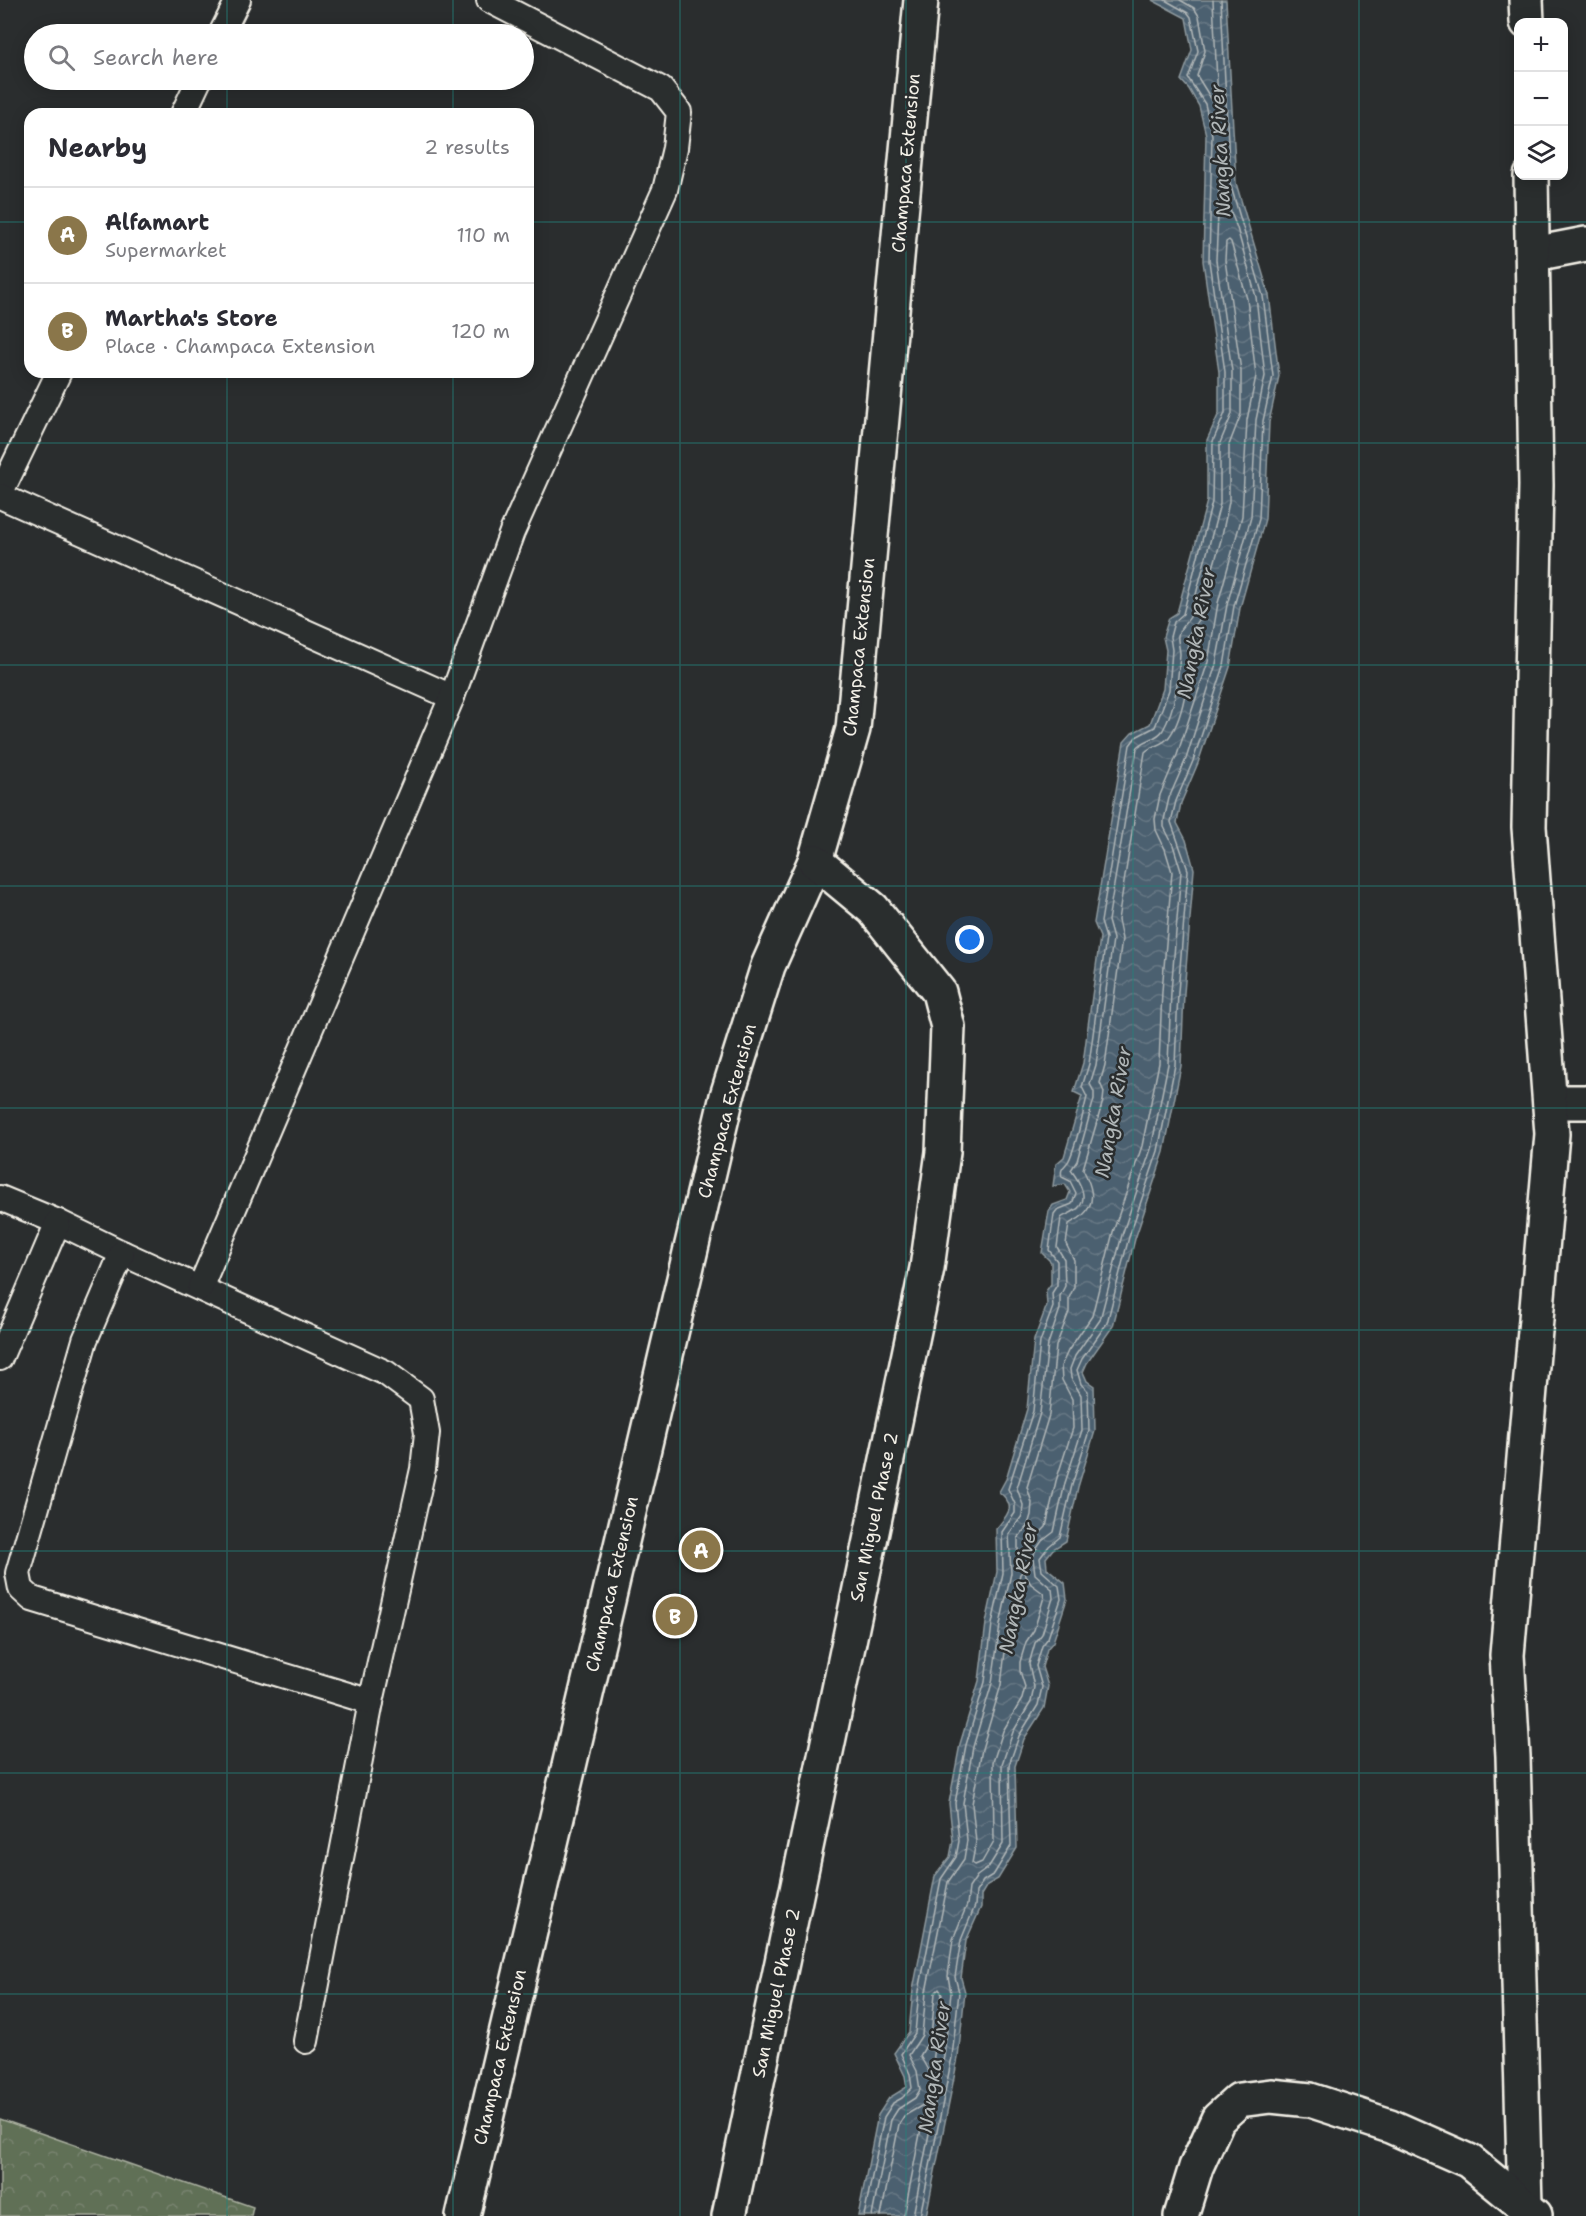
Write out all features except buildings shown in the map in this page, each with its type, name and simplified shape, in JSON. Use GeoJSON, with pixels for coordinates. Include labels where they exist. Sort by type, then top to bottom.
{"type":"FeatureCollection","features":[{"type":"Feature","properties":{"kind":"street","name":"Champaca Extension"},"geometry":{"type":"LineString","coordinates":[[463,2216],[727,1096],[768,966],[815,861],[853,729],[921,0]]}},
{"type":"Feature","properties":{"kind":"street"},"geometry":{"type":"LineString","coordinates":[[1526,0],[1527,18]]}},
{"type":"Feature","properties":{"kind":"street"},"geometry":{"type":"LineString","coordinates":[[1531,180],[1536,485],[1529,827],[1552,1134],[1507,1655],[1531,2211]]}},
{"type":"Feature","properties":{"kind":"street"},"geometry":{"type":"LineString","coordinates":[[1534,254],[1586,244]]}},
{"type":"Feature","properties":{"kind":"street","name":"San Miguel Phase 2"},"geometry":{"type":"LineString","coordinates":[[729,2216],[927,1268],[943,1152],[948,1027],[939,992],[873,909],[815,861]]}},
{"type":"Feature","properties":{"kind":"street"},"geometry":{"type":"LineString","coordinates":[[1550,1102],[1586,1102]]}},
{"type":"Feature","properties":{"kind":"street"},"geometry":{"type":"LineString","coordinates":[[1181,2216],[1196,2167],[1218,2119],[1239,2100],[1271,2096],[1310,2100],[1390,2127],[1469,2161],[1531,2211]]}},
{"type":"Feature","properties":{"kind":"lane"},"geometry":{"type":"LineString","coordinates":[[226,24],[238,0]]}},
{"type":"Feature","properties":{"kind":"lane"},"geometry":{"type":"LineString","coordinates":[[200,1288],[452,697],[512,532],[665,190],[675,148],[678,112],[661,89],[489,0]]}},
{"type":"Feature","properties":{"kind":"lane"},"geometry":{"type":"LineString","coordinates":[[186,108],[195,90]]}},
{"type":"Feature","properties":{"kind":"lane"},"geometry":{"type":"LineString","coordinates":[[56,378],[0,495],[452,697]]}},
{"type":"Feature","properties":{"kind":"lane"},"geometry":{"type":"LineString","coordinates":[[0,1198],[58,1222],[386,1373],[421,1398],[427,1433],[423,1469],[371,1702],[306,2041]]}},
{"type":"Feature","properties":{"kind":"lane"},"geometry":{"type":"LineString","coordinates":[[0,1358],[58,1222]]}},
{"type":"Feature","properties":{"kind":"lane"},"geometry":{"type":"LineString","coordinates":[[122,1253],[85,1340],[18,1573],[21,1589],[32,1599],[371,1702]]}},
{"type":"Feature","properties":{"kind":"green space"},"geometry":{"type":"Polygon","coordinates":[[[0,2119],[253,2207],[251,2216],[0,2216],[0,2119]]]}},
{"type":"Feature","properties":{"kind":"water","name":"Nangka River"},"geometry":{"type":"Polygon","coordinates":[[[1152,0],[1226,0],[1236,183],[1269,295],[1279,376],[1269,422],[1265,519],[1240,608],[1230,667],[1198,763],[1181,803],[1177,823],[1186,840],[1194,869],[1184,993],[1181,1066],[1164,1152],[1135,1239],[1113,1326],[1083,1372],[1087,1381],[1094,1386],[1095,1431],[1078,1487],[1066,1541],[1053,1549],[1046,1558],[1047,1568],[1065,1583],[1067,1599],[1042,1667],[1048,1686],[1044,1708],[1024,1739],[1015,1766],[1017,1848],[998,1879],[987,1885],[981,1895],[981,1907],[966,1941],[961,1978],[965,1992],[958,2058],[926,2216],[858,2216],[878,2115],[889,2098],[907,2087],[905,2076],[894,2053],[909,2032],[913,1990],[935,1876],[950,1857],[953,1841],[949,1803],[960,1744],[979,1681],[986,1623],[997,1572],[996,1529],[1009,1511],[1008,1502],[999,1492],[1006,1479],[1027,1409],[1034,1340],[1047,1305],[1046,1291],[1051,1284],[1051,1262],[1042,1253],[1049,1211],[1053,1205],[1067,1200],[1070,1192],[1065,1184],[1053,1186],[1056,1164],[1064,1157],[1082,1096],[1074,1092],[1083,1063],[1100,937],[1094,923],[1124,742],[1132,733],[1150,724],[1163,689],[1166,650],[1163,637],[1169,618],[1177,613],[1207,501],[1207,440],[1219,413],[1219,372],[1203,261],[1206,135],[1199,106],[1181,80],[1192,50],[1186,18],[1152,0]]]}},
{"type":"Feature","properties":{"kind":"place","name":"Alfamart"},"geometry":{"type":"Point","coordinates":[701,1550]}},
{"type":"Feature","properties":{"kind":"place","name":"Martha's Store"},"geometry":{"type":"Point","coordinates":[675,1616]}}]}
